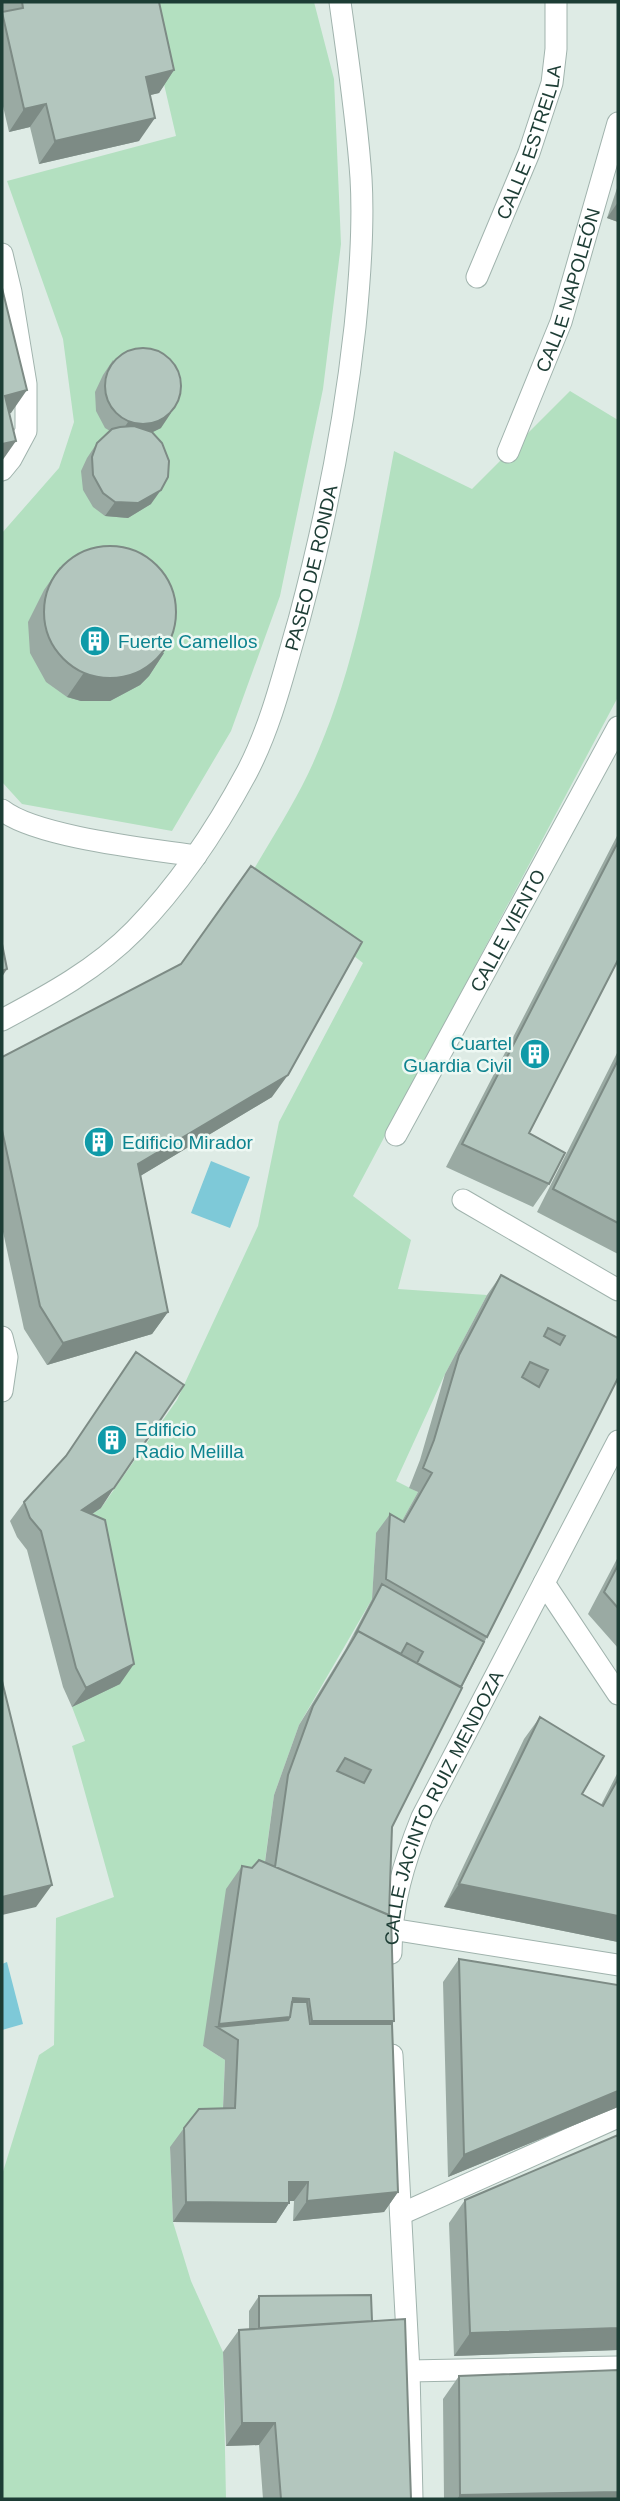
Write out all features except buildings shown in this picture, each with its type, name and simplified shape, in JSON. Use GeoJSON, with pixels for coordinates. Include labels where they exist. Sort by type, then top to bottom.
{"type":"FeatureCollection","features":[{"type":"Feature","properties":{"kind":"street","name":"PASEO DE RONDA"},"geometry":{"type":"LineString","coordinates":[[2,1020],[97,963],[148,916],[196,856],[247,771],[277,699],[334,475],[349,383],[359,289],[361,179],[340,2]]}},
{"type":"Feature","properties":{"kind":"street","name":"CALLE ESTRELLA"},"geometry":{"type":"LineString","coordinates":[[478,277],[529,153],[552,83],[556,49],[556,2]]}},
{"type":"Feature","properties":{"kind":"street","name":"CALLE NAPOLEÓN"},"geometry":{"type":"LineString","coordinates":[[508,452],[561,322],[618,123]]}},
{"type":"Feature","properties":{"kind":"street"},"geometry":{"type":"LineString","coordinates":[[2,254],[26,384],[26,431],[2,470]]}},
{"type":"Feature","properties":{"kind":"street","name":"CALLE VIENTO"},"geometry":{"type":"LineString","coordinates":[[396,1135],[618,727]]}},
{"type":"Feature","properties":{"kind":"street"},"geometry":{"type":"LineString","coordinates":[[2,810],[8,815],[49,830],[196,856]]}},
{"type":"Feature","properties":{"kind":"street"},"geometry":{"type":"LineString","coordinates":[[463,1200],[618,1290]]}},
{"type":"Feature","properties":{"kind":"street"},"geometry":{"type":"LineString","coordinates":[[2,1337],[7,1357],[2,1391]]}},
{"type":"Feature","properties":{"kind":"street","name":"CALLE JACINTO RUIZ MENDOZA"},"geometry":{"type":"LineString","coordinates":[[391,1979],[391,1929],[396,1893],[422,1817],[618,1441]]}},
{"type":"Feature","properties":{"kind":"street"},"geometry":{"type":"LineString","coordinates":[[544,1583],[618,1694]]}},
{"type":"Feature","properties":{"kind":"street"},"geometry":{"type":"LineString","coordinates":[[391,1929],[618,1965]]}},
{"type":"Feature","properties":{"kind":"street"},"geometry":{"type":"LineString","coordinates":[[391,2029],[409,2371],[412,2499]]}},
{"type":"Feature","properties":{"kind":"street"},"geometry":{"type":"LineString","coordinates":[[401,2214],[618,2117]]}},
{"type":"Feature","properties":{"kind":"street"},"geometry":{"type":"LineString","coordinates":[[409,2371],[618,2367]]}},
{"type":"Feature","properties":{"kind":"green space"},"geometry":{"type":"Polygon","coordinates":[[[145,2],[314,2],[334,79],[341,244],[323,389],[280,596],[231,731],[172,831],[22,804],[2,782],[2,533],[59,468],[74,422],[63,339],[7,181],[176,136],[145,2]]]}},
{"type":"Feature","properties":{"kind":"green space"},"geometry":{"type":"Polygon","coordinates":[[[570,391],[618,420],[618,697],[353,1196],[411,1240],[398,1289],[487,1295],[445,1374],[396,1481],[418,1492],[391,1541],[376,1534],[372,1599],[299,1725],[274,1795],[261,1890],[203,2046],[225,2060],[222,2127],[170,2147],[173,2222],[191,2281],[223,2352],[226,2499],[2,2499],[2,2175],[39,2055],[54,2045],[56,1918],[114,1897],[72,1746],[85,1741],[72,1707],[120,1683],[69,1529],[101,1508],[177,1400],[258,1226],[279,1122],[363,963],[250,876],[308,774],[338,697],[361,616],[394,451],[472,489],[570,391]]]}},
{"type":"Feature","properties":{"kind":"water"},"geometry":{"type":"Polygon","coordinates":[[[211,1161],[250,1177],[230,1228],[191,1213],[211,1161]]]}},
{"type":"Feature","properties":{"kind":"water"},"geometry":{"type":"Polygon","coordinates":[[[7,1962],[23,2024],[2,2030],[2,1964],[7,1962]]]}},
{"type":"Feature","properties":{"kind":"place","name":"Fuerte Camellos"},"geometry":{"type":"Point","coordinates":[95,641]}},
{"type":"Feature","properties":{"kind":"place","name":"Cuartel Guardia Civil"},"geometry":{"type":"Point","coordinates":[535,1054]}},
{"type":"Feature","properties":{"kind":"place","name":"Edificio Mirador"},"geometry":{"type":"Point","coordinates":[99,1142]}},
{"type":"Feature","properties":{"kind":"place","name":"Edificio Radio Melilla"},"geometry":{"type":"Point","coordinates":[112,1440]}}]}
